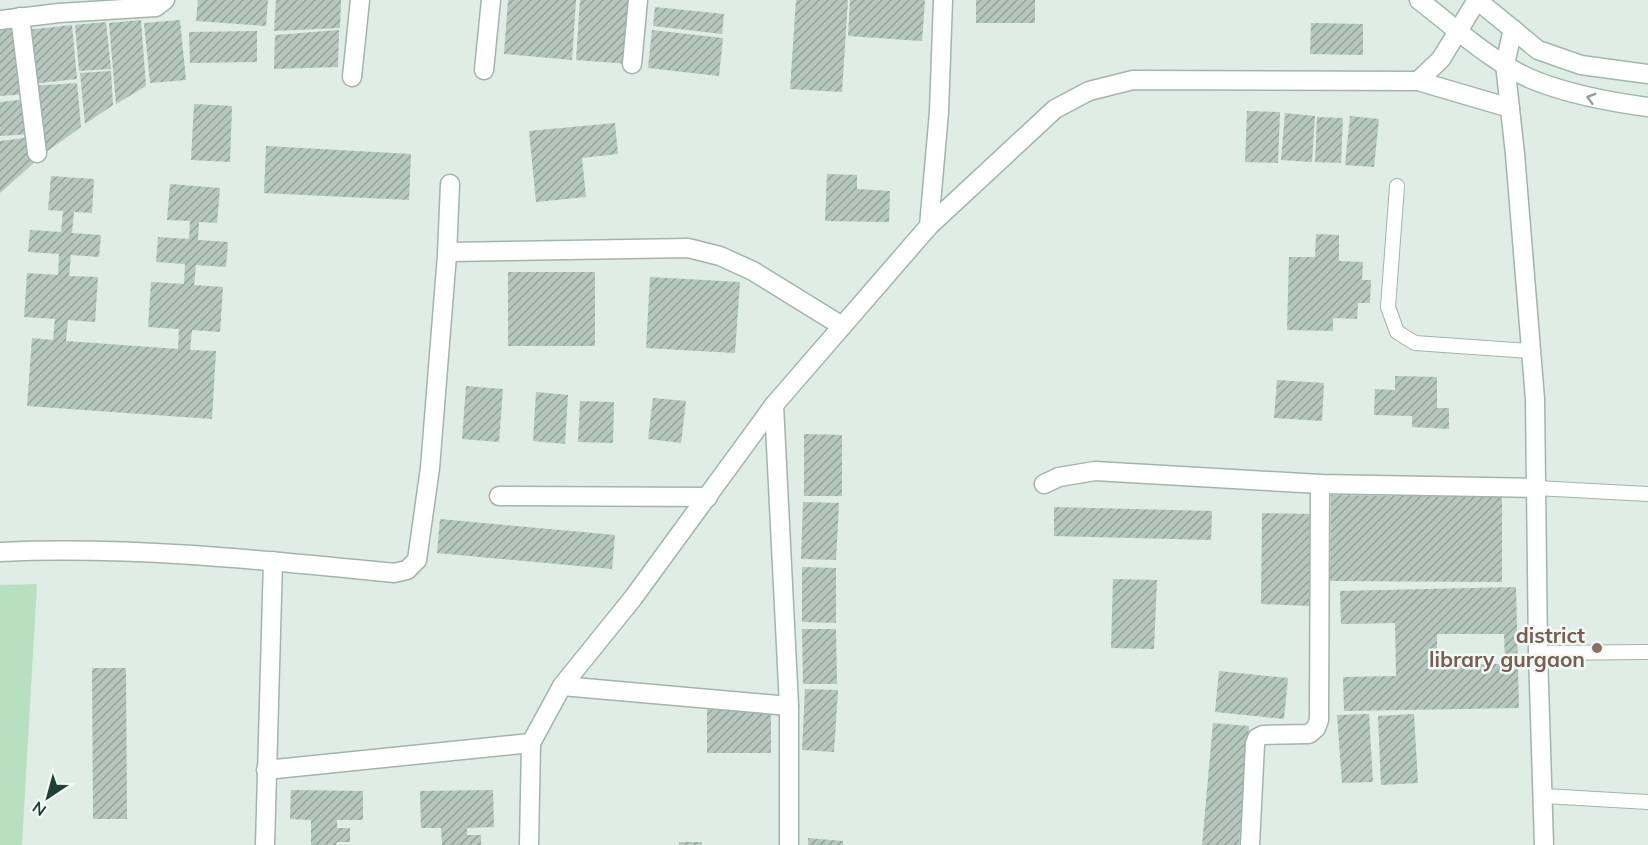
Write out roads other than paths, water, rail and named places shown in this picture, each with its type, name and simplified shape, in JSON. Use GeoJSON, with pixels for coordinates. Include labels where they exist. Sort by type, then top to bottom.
{"type":"FeatureCollection","features":[{"type":"Feature","properties":{"kind":"street"},"geometry":{"type":"LineString","coordinates":[[0,20],[59,13],[156,7],[165,0]]}},
{"type":"Feature","properties":{"kind":"street"},"geometry":{"type":"LineString","coordinates":[[352,77],[360,0]]}},
{"type":"Feature","properties":{"kind":"street"},"geometry":{"type":"LineString","coordinates":[[484,70],[491,0]]}},
{"type":"Feature","properties":{"kind":"street"},"geometry":{"type":"LineString","coordinates":[[632,64],[638,0]]}},
{"type":"Feature","properties":{"kind":"street"},"geometry":{"type":"LineString","coordinates":[[929,226],[939,112],[943,0]]}},
{"type":"Feature","properties":{"kind":"street"},"geometry":{"type":"LineString","coordinates":[[1419,0],[1505,64],[1535,81],[1599,100],[1648,107]]}},
{"type":"Feature","properties":{"kind":"street"},"geometry":{"type":"LineString","coordinates":[[1418,81],[1441,59],[1477,0],[1538,50],[1581,64],[1648,74]]}},
{"type":"Feature","properties":{"kind":"street"},"geometry":{"type":"LineString","coordinates":[[20,17],[38,153]]}},
{"type":"Feature","properties":{"kind":"street"},"geometry":{"type":"LineString","coordinates":[[1512,29],[1505,64],[1535,399],[1538,653],[1544,845]]}},
{"type":"Feature","properties":{"kind":"street"},"geometry":{"type":"LineString","coordinates":[[529,845],[531,742],[562,686],[633,598],[774,405],[929,226],[1055,109],[1089,91],[1133,80],[1418,81],[1510,108]]}},
{"type":"Feature","properties":{"kind":"street"},"geometry":{"type":"LineString","coordinates":[[0,552],[63,549],[273,561],[394,573],[407,570],[417,560],[430,468],[450,184]]}},
{"type":"Feature","properties":{"kind":"street"},"geometry":{"type":"LineString","coordinates":[[447,252],[688,248],[720,256],[753,270],[842,326]]}},
{"type":"Feature","properties":{"kind":"street"},"geometry":{"type":"LineString","coordinates":[[774,405],[789,706],[789,845]]}},
{"type":"Feature","properties":{"kind":"street"},"geometry":{"type":"LineString","coordinates":[[1044,484],[1059,477],[1095,471],[1320,484],[1536,488]]}},
{"type":"Feature","properties":{"kind":"street"},"geometry":{"type":"LineString","coordinates":[[1250,845],[1257,738],[1263,735],[1309,734],[1316,728],[1319,720],[1320,484]]}},
{"type":"Feature","properties":{"kind":"street"},"geometry":{"type":"LineString","coordinates":[[499,496],[708,497]]}},
{"type":"Feature","properties":{"kind":"street"},"geometry":{"type":"LineString","coordinates":[[265,845],[273,561]]}},
{"type":"Feature","properties":{"kind":"street"},"geometry":{"type":"LineString","coordinates":[[562,686],[789,706]]}},
{"type":"Feature","properties":{"kind":"street"},"geometry":{"type":"LineString","coordinates":[[266,770],[531,742]]}},
{"type":"Feature","properties":{"kind":"lane"},"geometry":{"type":"LineString","coordinates":[[1397,186],[1388,307],[1397,332],[1415,343],[1531,351]]}},
{"type":"Feature","properties":{"kind":"lane"},"geometry":{"type":"LineString","coordinates":[[1536,488],[1648,494]]}},
{"type":"Feature","properties":{"kind":"lane"},"geometry":{"type":"LineString","coordinates":[[1538,653],[1648,652]]}},
{"type":"Feature","properties":{"kind":"lane"},"geometry":{"type":"LineString","coordinates":[[1544,796],[1648,802]]}},
{"type":"Feature","properties":{"kind":"place","name":"district library gurgaon"},"geometry":{"type":"Point","coordinates":[1597,648]}}]}
